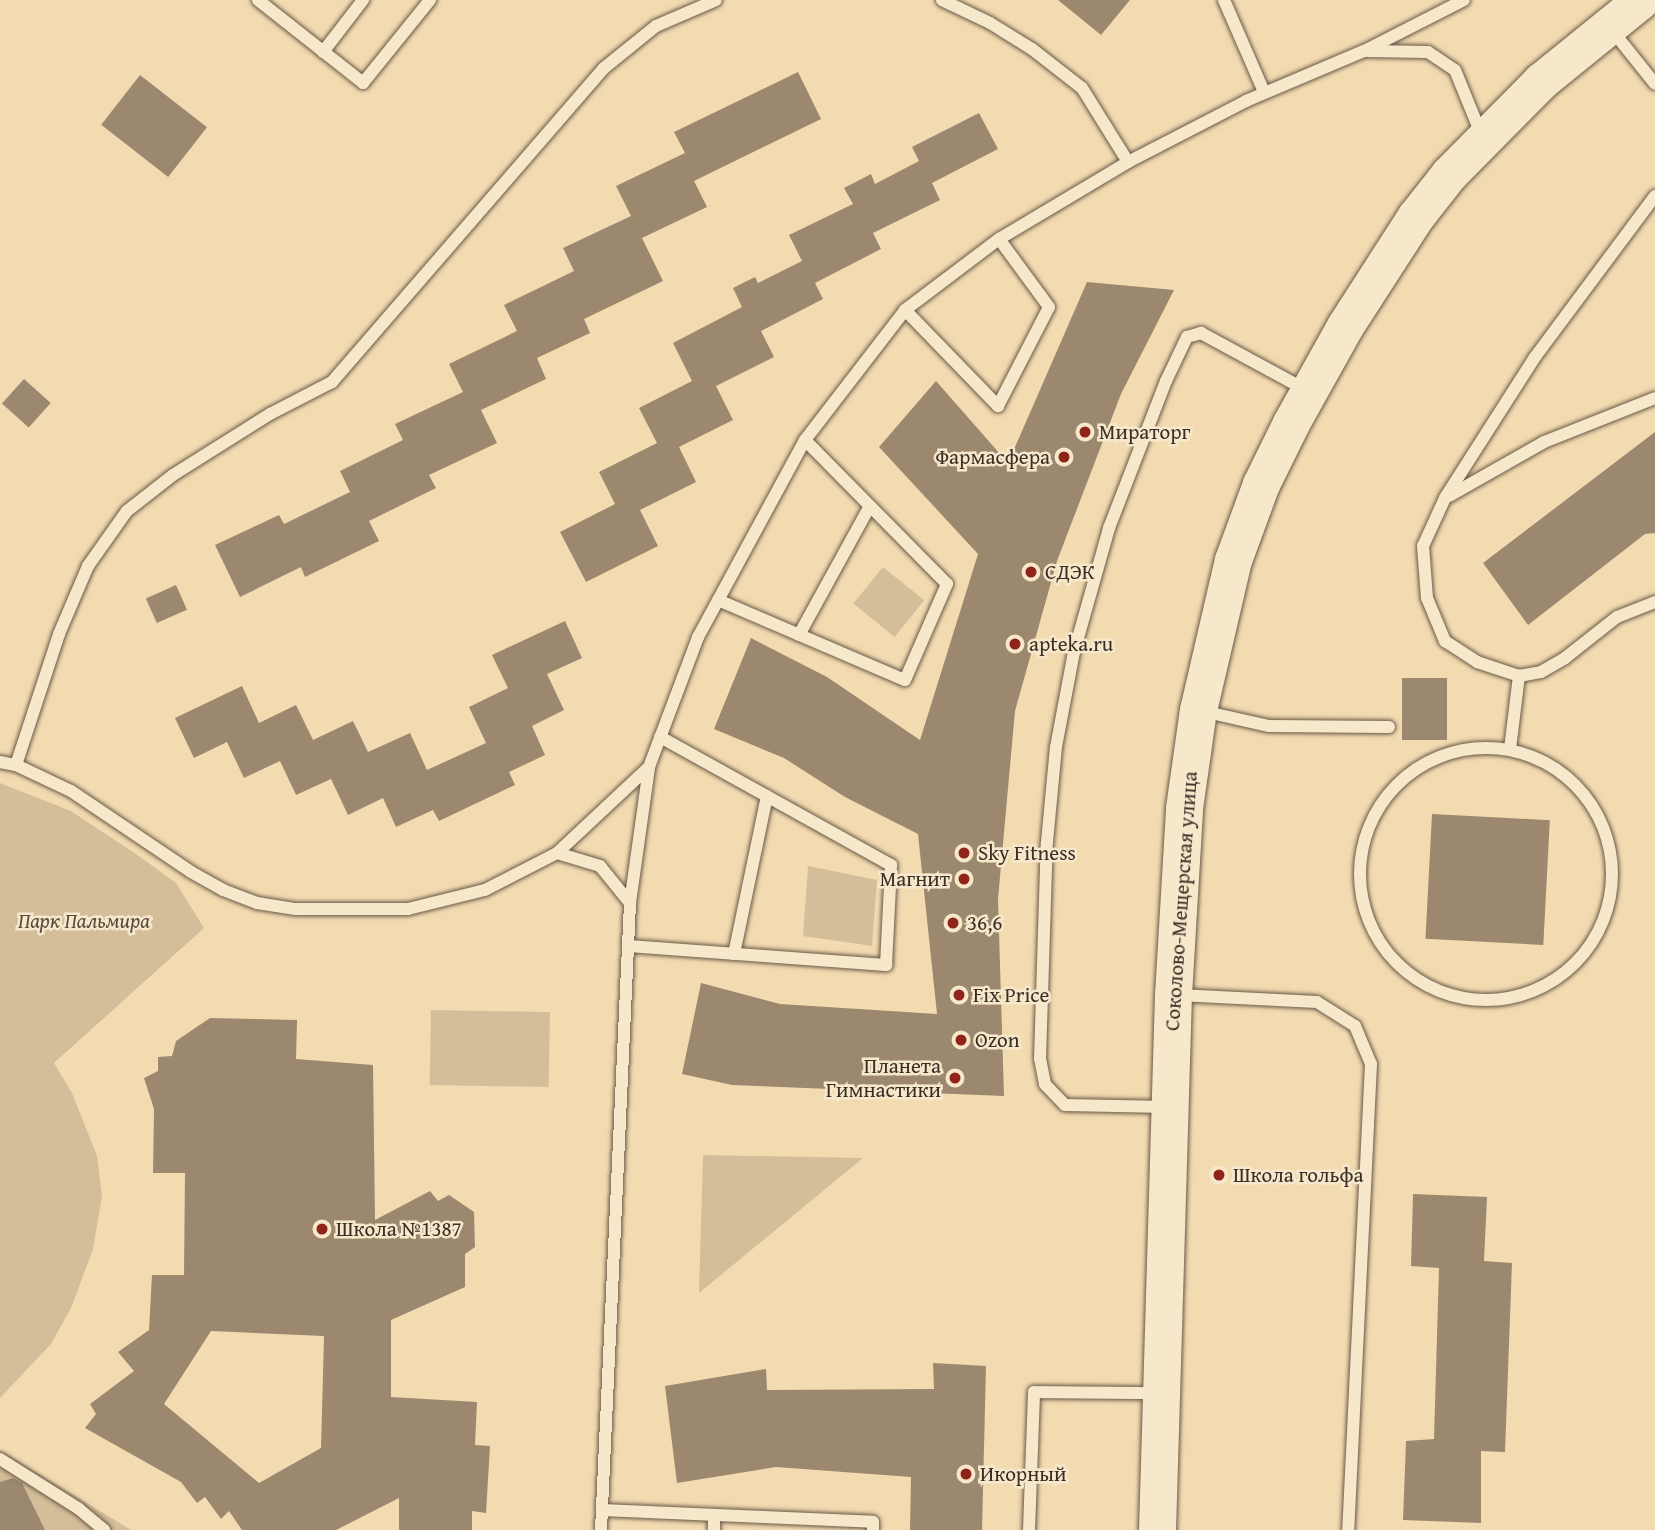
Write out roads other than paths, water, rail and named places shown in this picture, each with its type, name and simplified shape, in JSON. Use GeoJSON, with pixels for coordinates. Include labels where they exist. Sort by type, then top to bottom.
{"type":"FeatureCollection","features":[{"type":"Feature","properties":{"kind":"street","name":"Соколово-Мещерская улица"},"geometry":{"type":"LineString","coordinates":[[1157,1530],[1174,995],[1184,808],[1198,710],[1233,560],[1261,484],[1309,391],[1345,326],[1416,216],[1449,174],[1541,81],[1641,0]]}},
{"type":"Feature","properties":{"kind":"lane"},"geometry":{"type":"LineString","coordinates":[[258,0],[363,83],[430,0]]}},
{"type":"Feature","properties":{"kind":"lane"},"geometry":{"type":"LineString","coordinates":[[324,52],[363,0]]}},
{"type":"Feature","properties":{"kind":"lane"},"geometry":{"type":"LineString","coordinates":[[16,765],[59,634],[88,566],[127,512],[173,475],[270,414],[332,382],[604,68],[656,26],[716,0]]}},
{"type":"Feature","properties":{"kind":"lane"},"geometry":{"type":"LineString","coordinates":[[942,0],[990,23],[1032,49],[1082,88],[1128,162]]}},
{"type":"Feature","properties":{"kind":"lane"},"geometry":{"type":"LineString","coordinates":[[1224,0],[1264,92]]}},
{"type":"Feature","properties":{"kind":"lane"},"geometry":{"type":"LineString","coordinates":[[601,1530],[630,902],[649,767],[698,637],[804,440],[905,310],[999,239],[1128,162],[1264,92],[1364,51],[1464,0]]}},
{"type":"Feature","properties":{"kind":"lane"},"geometry":{"type":"LineString","coordinates":[[1609,26],[1655,83]]}},
{"type":"Feature","properties":{"kind":"lane"},"geometry":{"type":"LineString","coordinates":[[1364,51],[1428,52],[1455,70],[1484,140]]}},
{"type":"Feature","properties":{"kind":"lane"},"geometry":{"type":"LineString","coordinates":[[1655,196],[1535,357],[1446,498],[1423,547],[1427,598],[1444,640],[1477,662],[1520,676],[1541,672],[1565,658],[1617,617],[1655,602]]}},
{"type":"Feature","properties":{"kind":"lane"},"geometry":{"type":"LineString","coordinates":[[905,310],[998,405],[1049,307],[999,239]]}},
{"type":"Feature","properties":{"kind":"lane"},"geometry":{"type":"LineString","coordinates":[[1170,1107],[1065,1105],[1045,1084],[1040,1059],[1046,842],[1056,747],[1074,652],[1109,528],[1166,381],[1187,337],[1201,333],[1309,391]]}},
{"type":"Feature","properties":{"kind":"lane"},"geometry":{"type":"LineString","coordinates":[[1446,498],[1544,442],[1655,398]]}},
{"type":"Feature","properties":{"kind":"lane"},"geometry":{"type":"LineString","coordinates":[[718,600],[905,680],[947,584],[804,440]]}},
{"type":"Feature","properties":{"kind":"lane"},"geometry":{"type":"LineString","coordinates":[[799,635],[870,506]]}},
{"type":"Feature","properties":{"kind":"lane"},"geometry":{"type":"LineString","coordinates":[[1510,749],[1520,676]]}},
{"type":"Feature","properties":{"kind":"lane"},"geometry":{"type":"LineString","coordinates":[[1198,710],[1269,726],[1389,727]]}},
{"type":"Feature","properties":{"kind":"lane"},"geometry":{"type":"LineString","coordinates":[[628,946],[886,965],[891,865],[660,737]]}},
{"type":"Feature","properties":{"kind":"lane"},"geometry":{"type":"LineString","coordinates":[[1483,749],[1510,749],[1554,766],[1589,798],[1607,835],[1614,878],[1609,906],[1591,946],[1560,978],[1503,1000],[1452,997],[1401,970],[1368,924],[1359,860],[1378,806],[1409,772],[1483,749]]}},
{"type":"Feature","properties":{"kind":"lane"},"geometry":{"type":"LineString","coordinates":[[0,762],[16,765],[71,791],[181,866],[223,890],[257,902],[296,909],[408,909],[485,890],[557,852],[649,767]]}},
{"type":"Feature","properties":{"kind":"lane"},"geometry":{"type":"LineString","coordinates":[[734,954],[767,796]]}},
{"type":"Feature","properties":{"kind":"lane"},"geometry":{"type":"LineString","coordinates":[[557,852],[600,866],[630,902]]}},
{"type":"Feature","properties":{"kind":"lane"},"geometry":{"type":"LineString","coordinates":[[1174,995],[1317,1002],[1355,1026],[1371,1065],[1348,1530]]}},
{"type":"Feature","properties":{"kind":"lane"},"geometry":{"type":"LineString","coordinates":[[1029,1530],[1034,1392],[1161,1393]]}},
{"type":"Feature","properties":{"kind":"lane"},"geometry":{"type":"LineString","coordinates":[[0,1459],[79,1509],[104,1530]]}},
{"type":"Feature","properties":{"kind":"lane"},"geometry":{"type":"LineString","coordinates":[[602,1510],[873,1522],[873,1530]]}},
{"type":"Feature","properties":{"kind":"lane"},"geometry":{"type":"LineString","coordinates":[[714,1515],[714,1530]]}},
{"type":"Feature","properties":{"kind":"place","name":"Мираторг"},"geometry":{"type":"Point","coordinates":[1085,432]}},
{"type":"Feature","properties":{"kind":"place","name":"Фармасфера"},"geometry":{"type":"Point","coordinates":[1064,457]}},
{"type":"Feature","properties":{"kind":"place","name":"СДЭК"},"geometry":{"type":"Point","coordinates":[1031,572]}},
{"type":"Feature","properties":{"kind":"place","name":"apteka.ru"},"geometry":{"type":"Point","coordinates":[1015,644]}},
{"type":"Feature","properties":{"kind":"place","name":"Sky Fitness"},"geometry":{"type":"Point","coordinates":[964,853]}},
{"type":"Feature","properties":{"kind":"place","name":"Магнит"},"geometry":{"type":"Point","coordinates":[964,879]}},
{"type":"Feature","properties":{"kind":"place","name":"36,6"},"geometry":{"type":"Point","coordinates":[953,923]}},
{"type":"Feature","properties":{"kind":"place","name":"Fix Price"},"geometry":{"type":"Point","coordinates":[959,995]}},
{"type":"Feature","properties":{"kind":"place","name":"Ozon"},"geometry":{"type":"Point","coordinates":[961,1040]}},
{"type":"Feature","properties":{"kind":"place","name":"Планета Гимнастики"},"geometry":{"type":"Point","coordinates":[955,1078]}},
{"type":"Feature","properties":{"kind":"place","name":"Школа гольфа"},"geometry":{"type":"Point","coordinates":[1219,1175]}},
{"type":"Feature","properties":{"kind":"place","name":"Школа №1387"},"geometry":{"type":"Point","coordinates":[322,1229]}},
{"type":"Feature","properties":{"kind":"place","name":"Икорный"},"geometry":{"type":"Point","coordinates":[966,1474]}},
{"type":"Feature","properties":{"kind":"park label","name":"Парк Пальмира"},"geometry":{"type":"Point","coordinates":[84,921]}}]}
